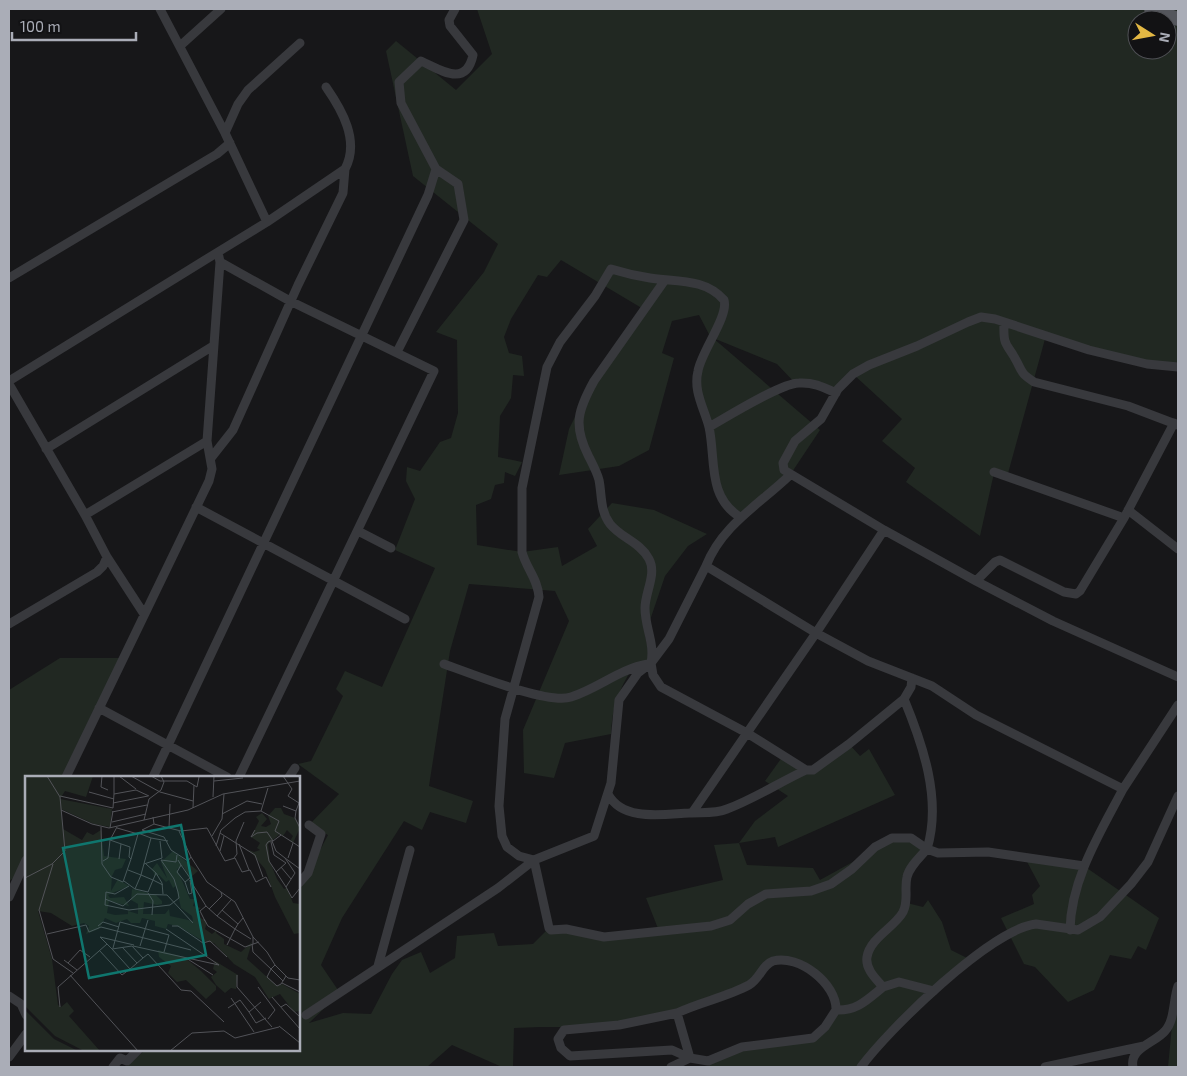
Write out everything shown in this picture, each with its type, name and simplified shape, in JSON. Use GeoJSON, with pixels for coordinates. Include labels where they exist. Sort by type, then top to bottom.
{"type":"FeatureCollection","features":[{"type":"Feature","properties":{"kind":"main road"},"geometry":{"type":"LineString","coordinates":[[1151,9],[1178,19]]}},
{"type":"Feature","properties":{"kind":"street"},"geometry":{"type":"LineString","coordinates":[[160,9],[225,133],[267,222]]}},
{"type":"Feature","properties":{"kind":"street"},"geometry":{"type":"LineString","coordinates":[[180,46],[221,9]]}},
{"type":"Feature","properties":{"kind":"street"},"geometry":{"type":"LineString","coordinates":[[397,352],[464,220],[458,184],[436,169],[401,103],[399,82],[421,61],[454,75],[462,73],[470,65],[473,55],[450,26],[449,20],[455,9]]}},
{"type":"Feature","properties":{"kind":"street"},"geometry":{"type":"LineString","coordinates":[[225,133],[238,104],[248,90],[300,43]]}},
{"type":"Feature","properties":{"kind":"street"},"geometry":{"type":"LineString","coordinates":[[211,458],[233,430],[290,302],[343,193],[350,138],[348,126],[339,106],[326,87]]}},
{"type":"Feature","properties":{"kind":"street"},"geometry":{"type":"LineString","coordinates":[[9,278],[217,154],[230,143]]}},
{"type":"Feature","properties":{"kind":"street"},"geometry":{"type":"LineString","coordinates":[[144,614],[107,557],[9,383],[219,257],[345,169]]}},
{"type":"Feature","properties":{"kind":"street"},"geometry":{"type":"LineString","coordinates":[[153,776],[421,211],[436,169]]}},
{"type":"Feature","properties":{"kind":"street"},"geometry":{"type":"LineString","coordinates":[[219,257],[290,302],[434,371],[239,776]]}},
{"type":"Feature","properties":{"kind":"street"},"geometry":{"type":"LineString","coordinates":[[66,776],[209,481],[211,458],[207,441],[219,257]]}},
{"type":"Feature","properties":{"kind":"street"},"geometry":{"type":"LineString","coordinates":[[534,860],[519,856],[507,848],[501,828],[500,806],[505,720],[539,597],[535,578],[522,552],[521,502],[525,469],[547,368],[560,342],[595,296],[611,269],[636,276],[705,286],[720,295],[726,304],[698,370],[698,394],[708,426],[712,466],[721,498],[727,507],[740,517]]}},
{"type":"Feature","properties":{"kind":"street"},"geometry":{"type":"LineString","coordinates":[[665,280],[586,395],[577,425],[580,438],[599,479],[599,492],[606,519],[612,527],[635,542],[650,561],[652,571],[645,609],[648,631],[654,646],[651,663],[653,675],[661,687],[747,734],[806,770]]}},
{"type":"Feature","properties":{"kind":"street"},"geometry":{"type":"LineString","coordinates":[[1178,367],[1147,364],[1089,350],[988,318],[968,322],[917,346],[868,365],[846,380],[836,393],[822,419],[795,441],[785,458],[784,470],[884,530],[976,581],[1053,621],[1178,677]]}},
{"type":"Feature","properties":{"kind":"street"},"geometry":{"type":"LineString","coordinates":[[976,581],[995,562],[1000,560],[1064,592],[1076,594],[1084,587],[1176,424],[1128,406],[1034,382],[1021,374],[1017,362],[1008,350],[1003,338],[1004,322]]}},
{"type":"Feature","properties":{"kind":"street"},"geometry":{"type":"LineString","coordinates":[[46,449],[213,346]]}},
{"type":"Feature","properties":{"kind":"street"},"geometry":{"type":"LineString","coordinates":[[708,426],[764,396],[797,382],[817,384],[836,393]]}},
{"type":"Feature","properties":{"kind":"street"},"geometry":{"type":"LineString","coordinates":[[85,515],[207,441]]}},
{"type":"Feature","properties":{"kind":"street"},"geometry":{"type":"LineString","coordinates":[[994,472],[1126,514],[1178,549]]}},
{"type":"Feature","properties":{"kind":"street"},"geometry":{"type":"LineString","coordinates":[[306,1015],[498,888],[534,860],[594,836],[608,794],[614,768],[619,700],[635,677],[651,663],[669,640],[717,543],[740,517],[771,493],[790,475]]}},
{"type":"Feature","properties":{"kind":"street"},"geometry":{"type":"LineString","coordinates":[[196,507],[405,620]]}},
{"type":"Feature","properties":{"kind":"street"},"geometry":{"type":"LineString","coordinates":[[692,812],[816,633],[884,530]]}},
{"type":"Feature","properties":{"kind":"street"},"geometry":{"type":"LineString","coordinates":[[358,532],[391,548]]}},
{"type":"Feature","properties":{"kind":"street"},"geometry":{"type":"LineString","coordinates":[[9,624],[97,572],[103,566],[107,557]]}},
{"type":"Feature","properties":{"kind":"street"},"geometry":{"type":"LineString","coordinates":[[706,566],[816,633],[868,661],[932,686],[976,715],[1122,789]]}},
{"type":"Feature","properties":{"kind":"street"},"geometry":{"type":"LineString","coordinates":[[444,664],[513,688],[563,699],[583,692],[631,666],[651,663]]}},
{"type":"Feature","properties":{"kind":"street"},"geometry":{"type":"LineString","coordinates":[[608,794],[612,801],[618,805],[643,815],[656,816],[692,812],[710,813],[728,809],[806,770],[813,770],[823,764],[904,699],[911,687],[912,678]]}},
{"type":"Feature","properties":{"kind":"street"},"geometry":{"type":"LineString","coordinates":[[883,987],[867,965],[868,953],[903,912],[907,903],[906,879],[909,872],[927,849],[932,825],[931,786],[916,730],[904,699]]}},
{"type":"Feature","properties":{"kind":"street"},"geometry":{"type":"LineString","coordinates":[[1070,930],[1073,901],[1084,866],[1122,789],[1178,705]]}},
{"type":"Feature","properties":{"kind":"street"},"geometry":{"type":"LineString","coordinates":[[99,708],[225,776]]}},
{"type":"Feature","properties":{"kind":"street"},"geometry":{"type":"LineString","coordinates":[[290,776],[296,768]]}},
{"type":"Feature","properties":{"kind":"street"},"geometry":{"type":"LineString","coordinates":[[861,1067],[950,975],[1021,928],[1029,924],[1045,924],[1078,930],[1092,924],[1131,884],[1148,862],[1178,796]]}},
{"type":"Feature","properties":{"kind":"street"},"geometry":{"type":"LineString","coordinates":[[300,882],[308,873],[321,834],[308,826]]}},
{"type":"Feature","properties":{"kind":"street"},"geometry":{"type":"LineString","coordinates":[[534,860],[549,928],[555,930],[566,929],[604,937],[722,924],[748,904],[766,894],[811,891],[831,884],[852,869],[875,847],[892,838],[911,838],[927,849],[938,853],[988,852],[1084,866]]}},
{"type":"Feature","properties":{"kind":"street"},"geometry":{"type":"LineString","coordinates":[[378,966],[410,850]]}},
{"type":"Feature","properties":{"kind":"street"},"geometry":{"type":"LineString","coordinates":[[9,897],[11,887],[25,862]]}},
{"type":"Feature","properties":{"kind":"street"},"geometry":{"type":"LineString","coordinates":[[780,960],[798,962],[810,969],[827,989],[836,1005],[836,1010],[825,1027],[813,1038],[742,1047],[708,1061],[690,1058],[672,1050],[577,1057],[565,1053],[558,1039],[564,1030],[618,1025],[677,1013],[751,984],[766,965],[780,960]]}},
{"type":"Feature","properties":{"kind":"street"},"geometry":{"type":"LineString","coordinates":[[836,1010],[859,1007],[883,987],[899,982],[934,991]]}},
{"type":"Feature","properties":{"kind":"street"},"geometry":{"type":"LineString","coordinates":[[1133,1067],[1133,1058],[1144,1046],[1160,1036],[1170,1024],[1178,986]]}},
{"type":"Feature","properties":{"kind":"street"},"geometry":{"type":"LineString","coordinates":[[9,996],[21,1004],[25,1013]]}},
{"type":"Feature","properties":{"kind":"street"},"geometry":{"type":"LineString","coordinates":[[677,1013],[690,1058]]}},
{"type":"Feature","properties":{"kind":"street"},"geometry":{"type":"LineString","coordinates":[[9,1057],[25,1035]]}},
{"type":"Feature","properties":{"kind":"street"},"geometry":{"type":"LineString","coordinates":[[1045,1067],[1144,1046]]}},
{"type":"Feature","properties":{"kind":"street"},"geometry":{"type":"LineString","coordinates":[[113,1067],[120,1058],[127,1061],[137,1051]]}},
{"type":"Feature","properties":{"kind":"street"},"geometry":{"type":"LineString","coordinates":[[671,1067],[690,1058]]}},
{"type":"Feature","properties":{"kind":"shaded area"},"geometry":{"type":"Polygon","coordinates":[[[477,9],[1178,9],[1178,368],[1045,339],[1007,477],[994,473],[980,536],[906,482],[915,468],[882,441],[902,419],[853,374],[838,389],[795,383],[777,364],[713,338],[820,430],[790,475],[740,517],[721,498],[696,380],[711,338],[699,315],[672,321],[662,353],[674,358],[649,450],[619,466],[559,475],[569,429],[586,395],[645,310],[561,260],[547,277],[538,275],[511,319],[504,337],[509,353],[522,356],[524,376],[513,375],[511,398],[500,416],[498,457],[522,462],[515,476],[505,472],[504,483],[495,485],[491,499],[476,505],[477,545],[522,552],[558,547],[562,566],[597,546],[588,529],[612,503],[654,510],[707,534],[688,546],[665,576],[645,635],[651,663],[632,669],[627,677],[619,692],[614,708],[611,734],[565,743],[554,778],[524,773],[523,730],[569,621],[555,591],[469,584],[450,651],[429,786],[473,801],[466,823],[430,812],[422,830],[404,821],[342,918],[321,965],[340,993],[309,1023],[343,1013],[371,1014],[392,974],[402,960],[421,952],[430,973],[455,958],[457,936],[494,933],[498,946],[533,944],[549,928],[589,935],[659,931],[646,898],[723,880],[714,845],[739,843],[747,865],[813,868],[820,880],[898,837],[927,849],[909,872],[907,903],[923,907],[928,900],[942,922],[951,950],[971,960],[860,1067],[709,1067],[708,1061],[742,1047],[813,1038],[836,1005],[814,973],[780,960],[744,983],[703,1003],[660,1017],[618,1025],[514,1028],[513,1067],[502,1067],[452,1045],[427,1067],[126,1067],[144,1051],[300,1051],[300,884],[308,873],[328,835],[309,825],[339,794],[298,764],[311,761],[343,696],[336,689],[345,671],[382,687],[435,568],[395,550],[415,499],[406,481],[407,467],[420,471],[440,442],[451,438],[458,413],[457,340],[436,332],[484,272],[498,244],[413,176],[386,51],[396,41],[456,90],[492,54],[477,9]]]}},
{"type":"Feature","properties":{"kind":"shaded area"},"geometry":{"type":"Polygon","coordinates":[[[60,658],[123,658],[65,776],[25,776],[25,858],[17,876],[9,881],[9,690],[60,658]]]}},
{"type":"Feature","properties":{"kind":"shaded area"},"geometry":{"type":"Polygon","coordinates":[[[849,744],[860,756],[869,749],[895,795],[778,847],[775,837],[739,843],[755,821],[788,796],[765,781],[783,756],[806,770],[849,744]]]}},
{"type":"Feature","properties":{"kind":"shaded area"},"geometry":{"type":"Polygon","coordinates":[[[1025,858],[1084,866],[1159,918],[1146,950],[1138,946],[1131,959],[1110,955],[1094,990],[1068,1002],[1035,967],[1024,964],[1001,918],[1034,904],[1032,895],[1040,886],[1025,858]]]}},
{"type":"Feature","properties":{"kind":"shaded area"},"geometry":{"type":"Polygon","coordinates":[[[1175,994],[1178,995],[1178,1067],[1168,1067],[1175,994]]]}}]}
